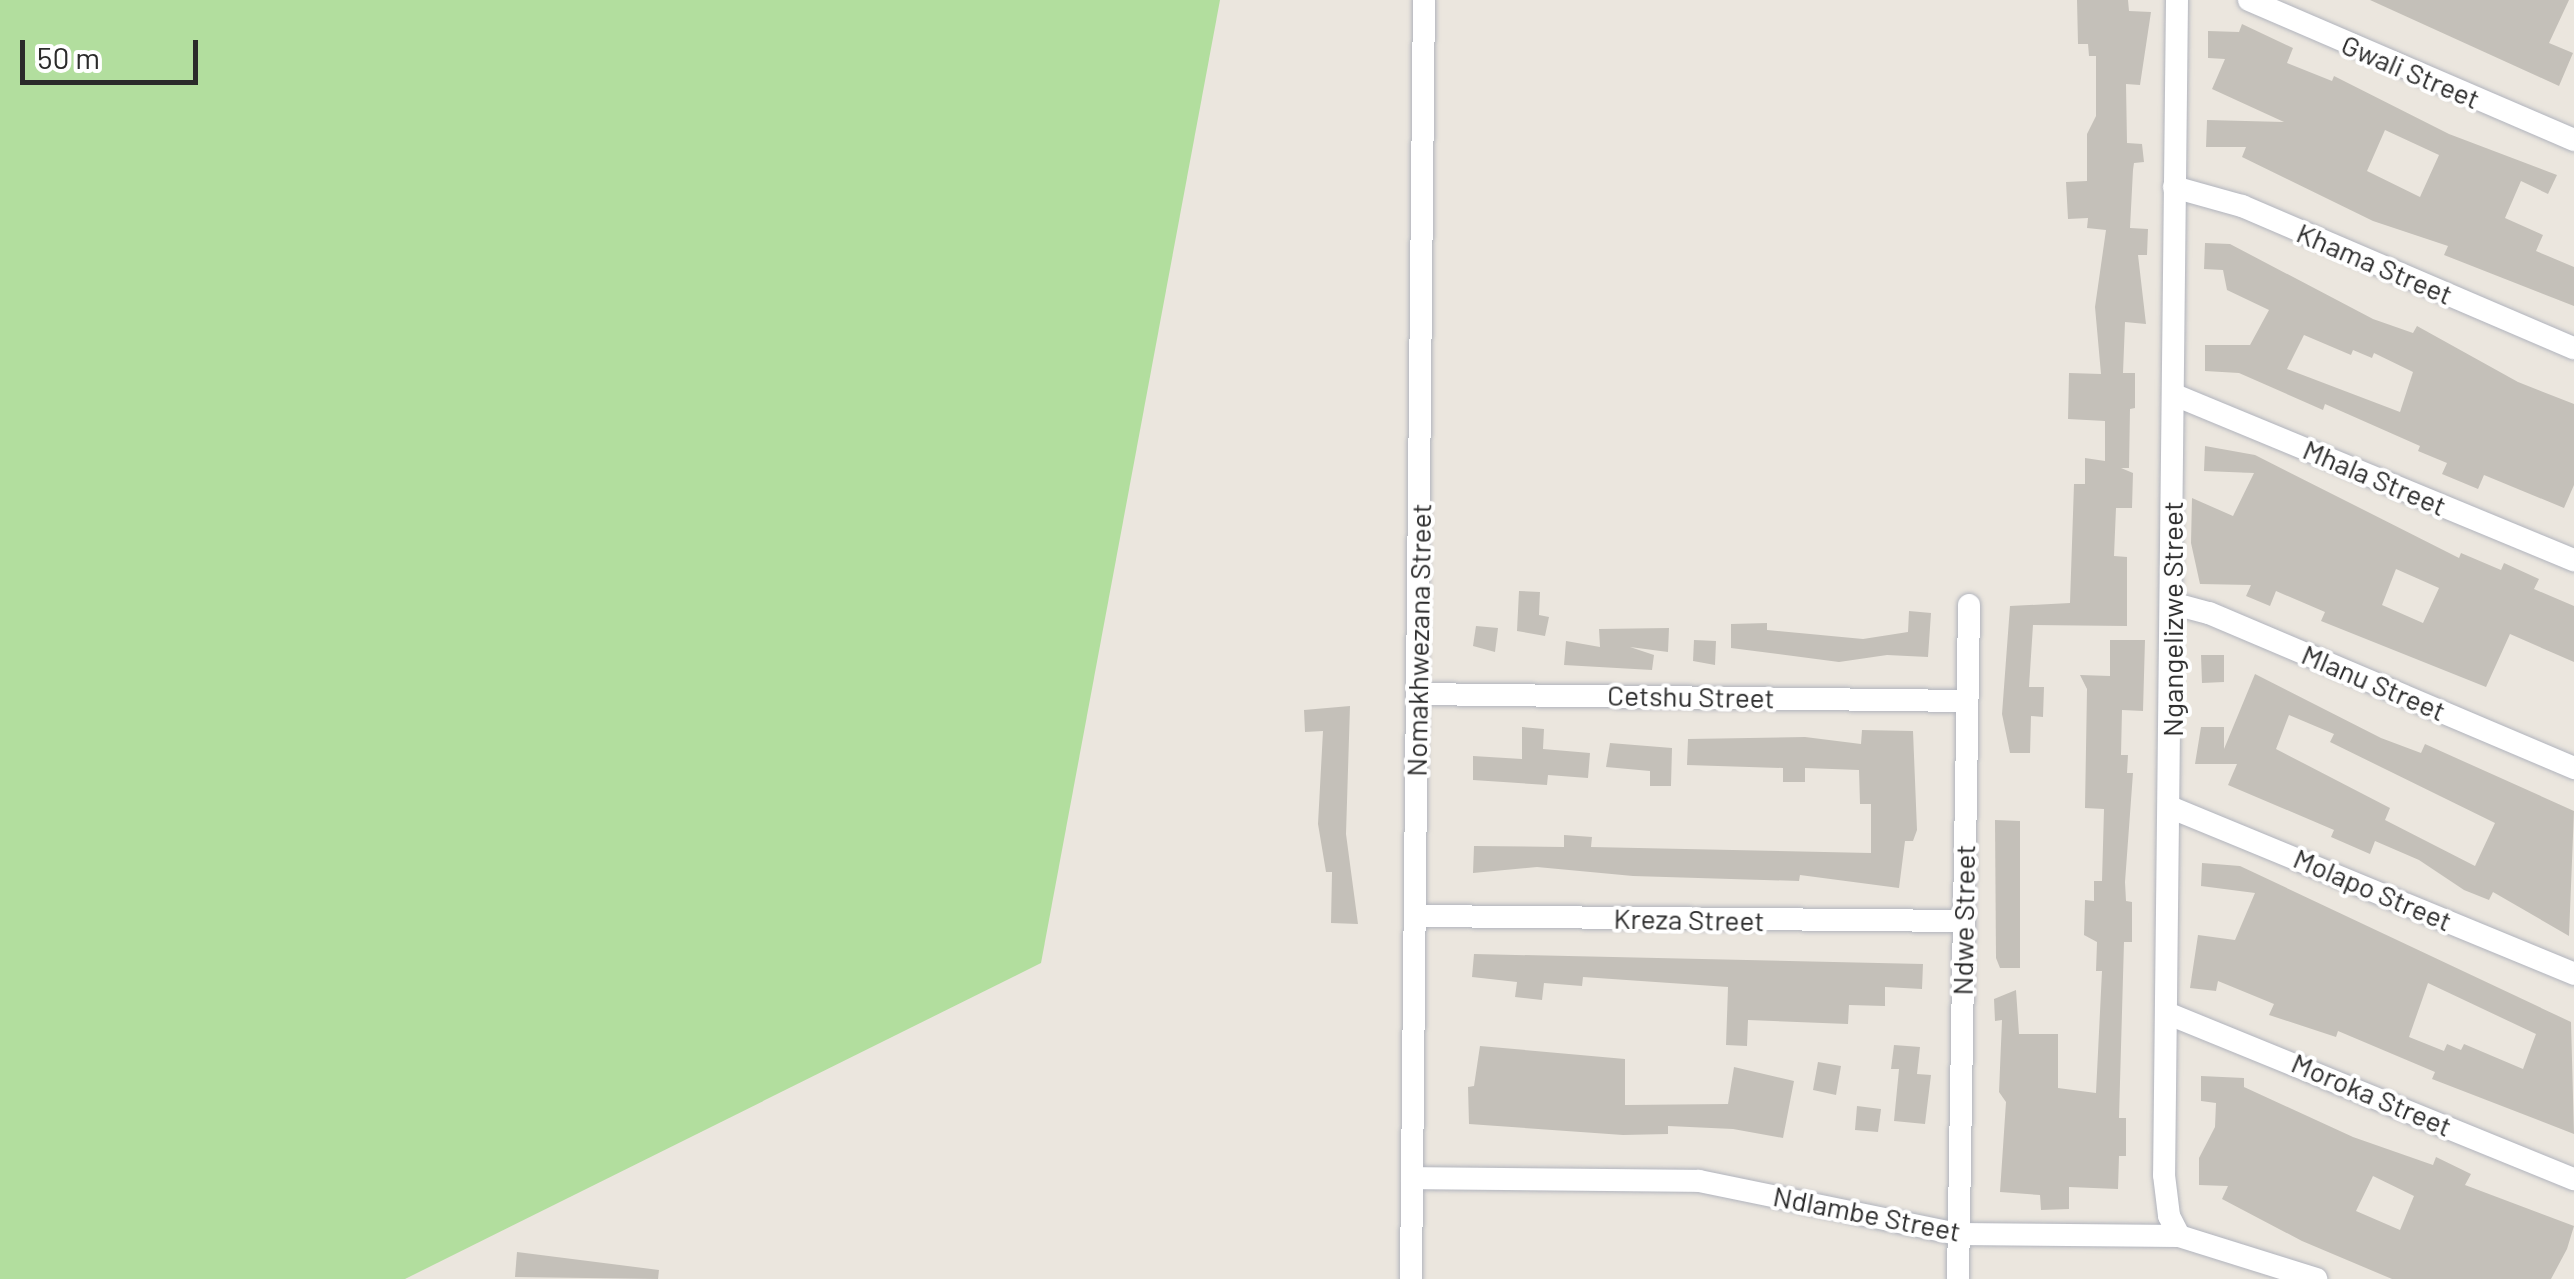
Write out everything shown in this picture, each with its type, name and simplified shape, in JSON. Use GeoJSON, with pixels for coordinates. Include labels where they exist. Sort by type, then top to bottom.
{"type":"FeatureCollection","features":[{"type":"Feature","properties":{"kind":"street","name":"Nomakhwezana Street"},"geometry":{"type":"LineString","coordinates":[[1412,1279],[1424,0]]}},
{"type":"Feature","properties":{"kind":"street","name":"Ngangelizwe Street"},"geometry":{"type":"LineString","coordinates":[[2177,0],[2172,808],[2165,1186],[2180,1236]]}},
{"type":"Feature","properties":{"kind":"street","name":"Gwali Street"},"geometry":{"type":"LineString","coordinates":[[2249,0],[2574,140]]}},
{"type":"Feature","properties":{"kind":"street","name":"Khama Street"},"geometry":{"type":"LineString","coordinates":[[2174,187],[2242,206],[2574,348]]}},
{"type":"Feature","properties":{"kind":"street","name":"Mhala Street"},"geometry":{"type":"LineString","coordinates":[[2175,394],[2574,560]]}},
{"type":"Feature","properties":{"kind":"street","name":"Mlanu Street"},"geometry":{"type":"LineString","coordinates":[[2171,603],[2209,613],[2574,768]]}},
{"type":"Feature","properties":{"kind":"street","name":"Ndwe Street"},"geometry":{"type":"LineString","coordinates":[[1958,1279],[1969,605]]}},
{"type":"Feature","properties":{"kind":"street","name":"Cetshu Street"},"geometry":{"type":"LineString","coordinates":[[1416,694],[1966,701]]}},
{"type":"Feature","properties":{"kind":"street","name":"Molapo Street"},"geometry":{"type":"LineString","coordinates":[[2172,808],[2574,974]]}},
{"type":"Feature","properties":{"kind":"street","name":"Kreza Street"},"geometry":{"type":"LineString","coordinates":[[1416,916],[1963,921]]}},
{"type":"Feature","properties":{"kind":"street","name":"Moroka Street"},"geometry":{"type":"LineString","coordinates":[[2169,1014],[2574,1179]]}},
{"type":"Feature","properties":{"kind":"street","name":"Ndlambe Street"},"geometry":{"type":"LineString","coordinates":[[1412,1178],[1700,1182],[1958,1234],[2180,1236],[2316,1279]]}},
{"type":"Feature","properties":{"kind":"green space"},"geometry":{"type":"Polygon","coordinates":[[[0,0],[1220,0],[1041,963],[405,1279],[0,1279],[0,0]]]}},
{"type":"Feature","properties":{"kind":"building"},"geometry":{"type":"Polygon","coordinates":[[[2077,0],[2128,0],[2129,11],[2151,12],[2140,85],[2126,84],[2127,143],[2142,144],[2144,162],[2134,163],[2130,228],[2148,229],[2147,255],[2138,255],[2146,324],[2125,322],[2123,373],[2135,373],[2135,408],[2130,409],[2129,468],[2121,468],[2133,473],[2132,508],[2116,508],[2114,556],[2127,557],[2127,626],[2033,625],[2029,687],[2044,687],[2043,717],[2031,716],[2030,753],[2010,753],[2002,714],[2010,606],[2070,603],[2074,484],[2085,484],[2085,458],[2105,461],[2105,421],[2068,419],[2069,373],[2101,374],[2095,307],[2106,230],[2087,228],[2088,218],[2068,219],[2066,182],[2087,181],[2087,134],[2096,116],[2096,56],[2089,56],[2088,44],[2078,44],[2077,0]]]}},
{"type":"Feature","properties":{"kind":"building"},"geometry":{"type":"Polygon","coordinates":[[[2370,0],[2569,0],[2549,43],[2573,53],[2559,86],[2370,0]]]}},
{"type":"Feature","properties":{"kind":"building"},"geometry":{"type":"Polygon","coordinates":[[[2242,24],[2293,48],[2287,63],[2332,81],[2334,76],[2449,134],[2557,175],[2548,194],[2521,181],[2505,218],[2543,235],[2536,251],[2574,267],[2574,306],[2444,255],[2448,246],[2373,221],[2242,157],[2246,147],[2206,147],[2207,120],[2284,122],[2212,89],[2225,59],[2208,58],[2208,31],[2239,32],[2242,24]],[[2385,130],[2367,171],[2420,197],[2439,155],[2385,130]]]}},
{"type":"Feature","properties":{"kind":"building"},"geometry":{"type":"Polygon","coordinates":[[[2205,243],[2230,244],[2373,319],[2413,333],[2417,326],[2518,382],[2574,404],[2574,485],[2564,508],[2484,475],[2478,489],[2442,474],[2447,463],[2418,451],[2420,446],[2325,404],[2323,410],[2239,373],[2205,371],[2205,345],[2250,345],[2269,310],[2227,290],[2223,270],[2204,269],[2205,243]],[[2304,335],[2287,369],[2400,412],[2413,372],[2374,353],[2372,358],[2353,350],[2351,355],[2304,335]]]}},
{"type":"Feature","properties":{"kind":"building"},"geometry":{"type":"Polygon","coordinates":[[[2205,446],[2255,455],[2459,558],[2461,553],[2501,570],[2504,563],[2539,579],[2534,589],[2574,606],[2574,662],[2510,634],[2486,687],[2321,621],[2325,612],[2276,591],[2270,606],[2246,596],[2251,585],[2200,584],[2191,543],[2192,498],[2233,516],[2254,473],[2204,471],[2205,446]],[[2396,569],[2382,605],[2423,623],[2439,588],[2396,569]]]}},
{"type":"Feature","properties":{"kind":"building"},"geometry":{"type":"Polygon","coordinates":[[[1519,591],[1540,592],[1539,615],[1549,617],[1545,636],[1517,631],[1519,591]]]}},
{"type":"Feature","properties":{"kind":"building"},"geometry":{"type":"Polygon","coordinates":[[[1909,611],[1931,613],[1928,657],[1887,655],[1839,662],[1731,648],[1731,624],[1767,623],[1767,630],[1863,639],[1908,632],[1909,611]]]}},
{"type":"Feature","properties":{"kind":"building"},"geometry":{"type":"Polygon","coordinates":[[[1476,626],[1498,628],[1495,652],[1473,646],[1476,626]]]}},
{"type":"Feature","properties":{"kind":"building"},"geometry":{"type":"Polygon","coordinates":[[[1669,628],[1668,652],[1630,647],[1654,655],[1652,670],[1564,665],[1566,641],[1600,647],[1599,629],[1669,628]]]}},
{"type":"Feature","properties":{"kind":"building"},"geometry":{"type":"Polygon","coordinates":[[[1694,640],[1716,641],[1715,665],[1693,661],[1694,640]]]}},
{"type":"Feature","properties":{"kind":"building"},"geometry":{"type":"Polygon","coordinates":[[[2110,640],[2145,640],[2143,711],[2122,710],[2121,755],[2128,755],[2127,773],[2133,773],[2125,882],[2126,901],[2132,902],[2132,942],[2124,942],[2119,1118],[2126,1118],[2126,1156],[2119,1156],[2118,1189],[2069,1187],[2069,1209],[2041,1210],[2040,1195],[2000,1192],[2006,1102],[1999,1092],[2002,1020],[1995,1021],[1994,999],[2016,990],[2019,1034],[2058,1034],[2058,1088],[2096,1093],[2102,971],[2096,971],[2097,942],[2084,935],[2085,900],[2094,901],[2094,881],[2102,881],[2104,809],[2085,808],[2087,689],[2080,675],[2110,676],[2110,640]]]}},
{"type":"Feature","properties":{"kind":"building"},"geometry":{"type":"Polygon","coordinates":[[[2201,655],[2224,655],[2224,682],[2202,683],[2201,655]]]}},
{"type":"Feature","properties":{"kind":"building"},"geometry":{"type":"Polygon","coordinates":[[[2255,674],[2381,738],[2421,753],[2425,744],[2574,811],[2569,936],[2493,892],[2489,900],[2464,890],[2419,860],[2375,841],[2370,854],[2331,837],[2334,830],[2228,785],[2237,764],[2195,764],[2201,727],[2224,727],[2224,749],[2255,674]],[[2289,715],[2276,749],[2390,808],[2385,820],[2475,866],[2495,823],[2330,742],[2334,734],[2289,715]]]}},
{"type":"Feature","properties":{"kind":"building"},"geometry":{"type":"Polygon","coordinates":[[[1350,706],[1346,834],[1358,924],[1331,923],[1332,872],[1326,872],[1318,824],[1323,731],[1305,732],[1304,710],[1350,706]]]}},
{"type":"Feature","properties":{"kind":"building"},"geometry":{"type":"Polygon","coordinates":[[[1522,727],[1544,729],[1543,749],[1590,753],[1588,778],[1548,775],[1547,785],[1473,780],[1473,756],[1522,759],[1522,727]]]}},
{"type":"Feature","properties":{"kind":"building"},"geometry":{"type":"Polygon","coordinates":[[[1862,730],[1913,731],[1917,830],[1913,841],[1905,841],[1899,888],[1800,875],[1799,881],[1633,876],[1537,867],[1473,873],[1474,846],[1564,847],[1564,835],[1592,837],[1591,847],[1871,853],[1871,804],[1860,804],[1859,770],[1805,768],[1805,782],[1783,782],[1783,768],[1687,765],[1688,739],[1805,737],[1861,744],[1862,730]]]}},
{"type":"Feature","properties":{"kind":"building"},"geometry":{"type":"Polygon","coordinates":[[[1610,743],[1672,748],[1671,786],[1650,786],[1650,771],[1606,767],[1610,743]]]}},
{"type":"Feature","properties":{"kind":"building"},"geometry":{"type":"Polygon","coordinates":[[[1995,820],[2020,821],[2020,968],[2000,968],[1996,958],[1995,820]]]}},
{"type":"Feature","properties":{"kind":"building"},"geometry":{"type":"Polygon","coordinates":[[[2202,863],[2240,866],[2571,1022],[2574,1134],[2432,1079],[2435,1072],[2338,1031],[2336,1037],[2269,1015],[2274,1004],[2218,981],[2216,991],[2190,988],[2198,935],[2235,940],[2255,893],[2201,886],[2202,863]],[[2428,983],[2409,1037],[2444,1051],[2447,1044],[2461,1050],[2464,1044],[2523,1069],[2536,1034],[2428,983]]]}},
{"type":"Feature","properties":{"kind":"building"},"geometry":{"type":"Polygon","coordinates":[[[1474,954],[1923,964],[1922,989],[1885,987],[1885,1006],[1849,1005],[1848,1024],[1748,1020],[1747,1046],[1726,1045],[1728,987],[1583,977],[1582,986],[1544,983],[1542,1000],[1515,997],[1517,982],[1472,977],[1474,954]]]}},
{"type":"Feature","properties":{"kind":"building"},"geometry":{"type":"Polygon","coordinates":[[[1894,1045],[1920,1047],[1917,1074],[1931,1075],[1925,1124],[1894,1121],[1899,1069],[1891,1069],[1894,1045]]]}},
{"type":"Feature","properties":{"kind":"building"},"geometry":{"type":"Polygon","coordinates":[[[1480,1046],[1625,1059],[1625,1105],[1728,1104],[1734,1067],[1794,1081],[1783,1138],[1733,1129],[1668,1126],[1668,1134],[1623,1135],[1469,1124],[1468,1087],[1474,1086],[1480,1046]]]}},
{"type":"Feature","properties":{"kind":"building"},"geometry":{"type":"Polygon","coordinates":[[[1818,1062],[1841,1066],[1836,1095],[1813,1090],[1818,1062]]]}},
{"type":"Feature","properties":{"kind":"building"},"geometry":{"type":"Polygon","coordinates":[[[2201,1076],[2244,1078],[2244,1087],[2353,1137],[2433,1165],[2436,1157],[2471,1174],[2465,1185],[2574,1226],[2567,1249],[2551,1279],[2392,1279],[2302,1241],[2222,1199],[2228,1186],[2199,1185],[2199,1158],[2215,1127],[2216,1103],[2201,1101],[2201,1076]],[[2373,1176],[2356,1211],[2400,1230],[2414,1196],[2373,1176]]]}},
{"type":"Feature","properties":{"kind":"building"},"geometry":{"type":"Polygon","coordinates":[[[1857,1106],[1881,1109],[1878,1132],[1855,1130],[1857,1106]]]}},
{"type":"Feature","properties":{"kind":"building"},"geometry":{"type":"Polygon","coordinates":[[[517,1252],[659,1270],[658,1279],[515,1277],[517,1252]]]}}]}
